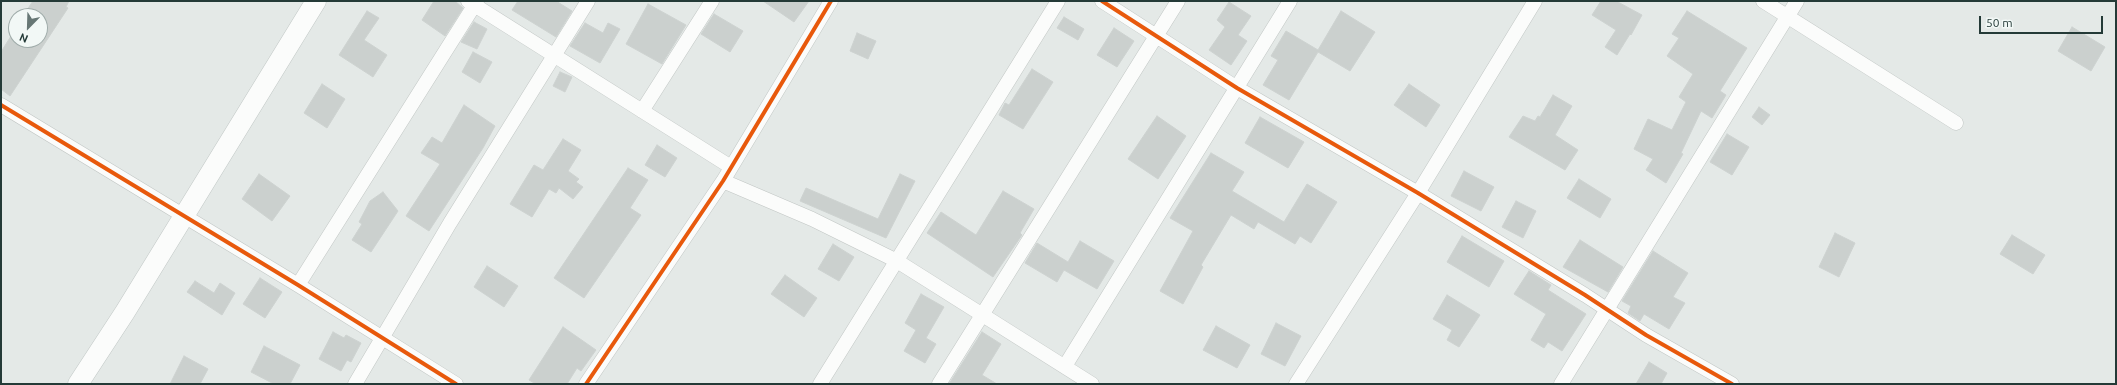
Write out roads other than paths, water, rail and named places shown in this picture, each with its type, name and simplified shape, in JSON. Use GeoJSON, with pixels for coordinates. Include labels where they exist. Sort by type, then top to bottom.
{"type":"FeatureCollection","features":[{"type":"Feature","properties":{"kind":"street"},"geometry":{"type":"LineString","coordinates":[[78,384],[184,216],[316,1]]}},
{"type":"Feature","properties":{"kind":"street"},"geometry":{"type":"LineString","coordinates":[[355,384],[450,223],[588,1]]}},
{"type":"Feature","properties":{"kind":"street"},"geometry":{"type":"LineString","coordinates":[[642,111],[712,1]]}},
{"type":"Feature","properties":{"kind":"street"},"geometry":{"type":"LineString","coordinates":[[586,384],[723,181],[831,1]]}},
{"type":"Feature","properties":{"kind":"street"},"geometry":{"type":"LineString","coordinates":[[820,384],[1058,1]]}},
{"type":"Feature","properties":{"kind":"street"},"geometry":{"type":"LineString","coordinates":[[1102,1],[1237,88],[1418,193],[1646,335],[1732,384]]}},
{"type":"Feature","properties":{"kind":"street"},"geometry":{"type":"LineString","coordinates":[[939,384],[1178,1]]}},
{"type":"Feature","properties":{"kind":"street"},"geometry":{"type":"LineString","coordinates":[[1065,366],[1290,1]]}},
{"type":"Feature","properties":{"kind":"street"},"geometry":{"type":"LineString","coordinates":[[1296,384],[1418,193],[1535,1]]}},
{"type":"Feature","properties":{"kind":"street"},"geometry":{"type":"LineString","coordinates":[[1763,1],[1956,123]]}},
{"type":"Feature","properties":{"kind":"street"},"geometry":{"type":"LineString","coordinates":[[1561,384],[1797,1]]}},
{"type":"Feature","properties":{"kind":"street"},"geometry":{"type":"LineString","coordinates":[[298,285],[474,2],[554,55],[731,167]]}},
{"type":"Feature","properties":{"kind":"street"},"geometry":{"type":"LineString","coordinates":[[1,106],[298,285],[456,384]]}},
{"type":"Feature","properties":{"kind":"street"},"geometry":{"type":"LineString","coordinates":[[723,181],[812,219],[897,261],[1092,384]]}}]}
